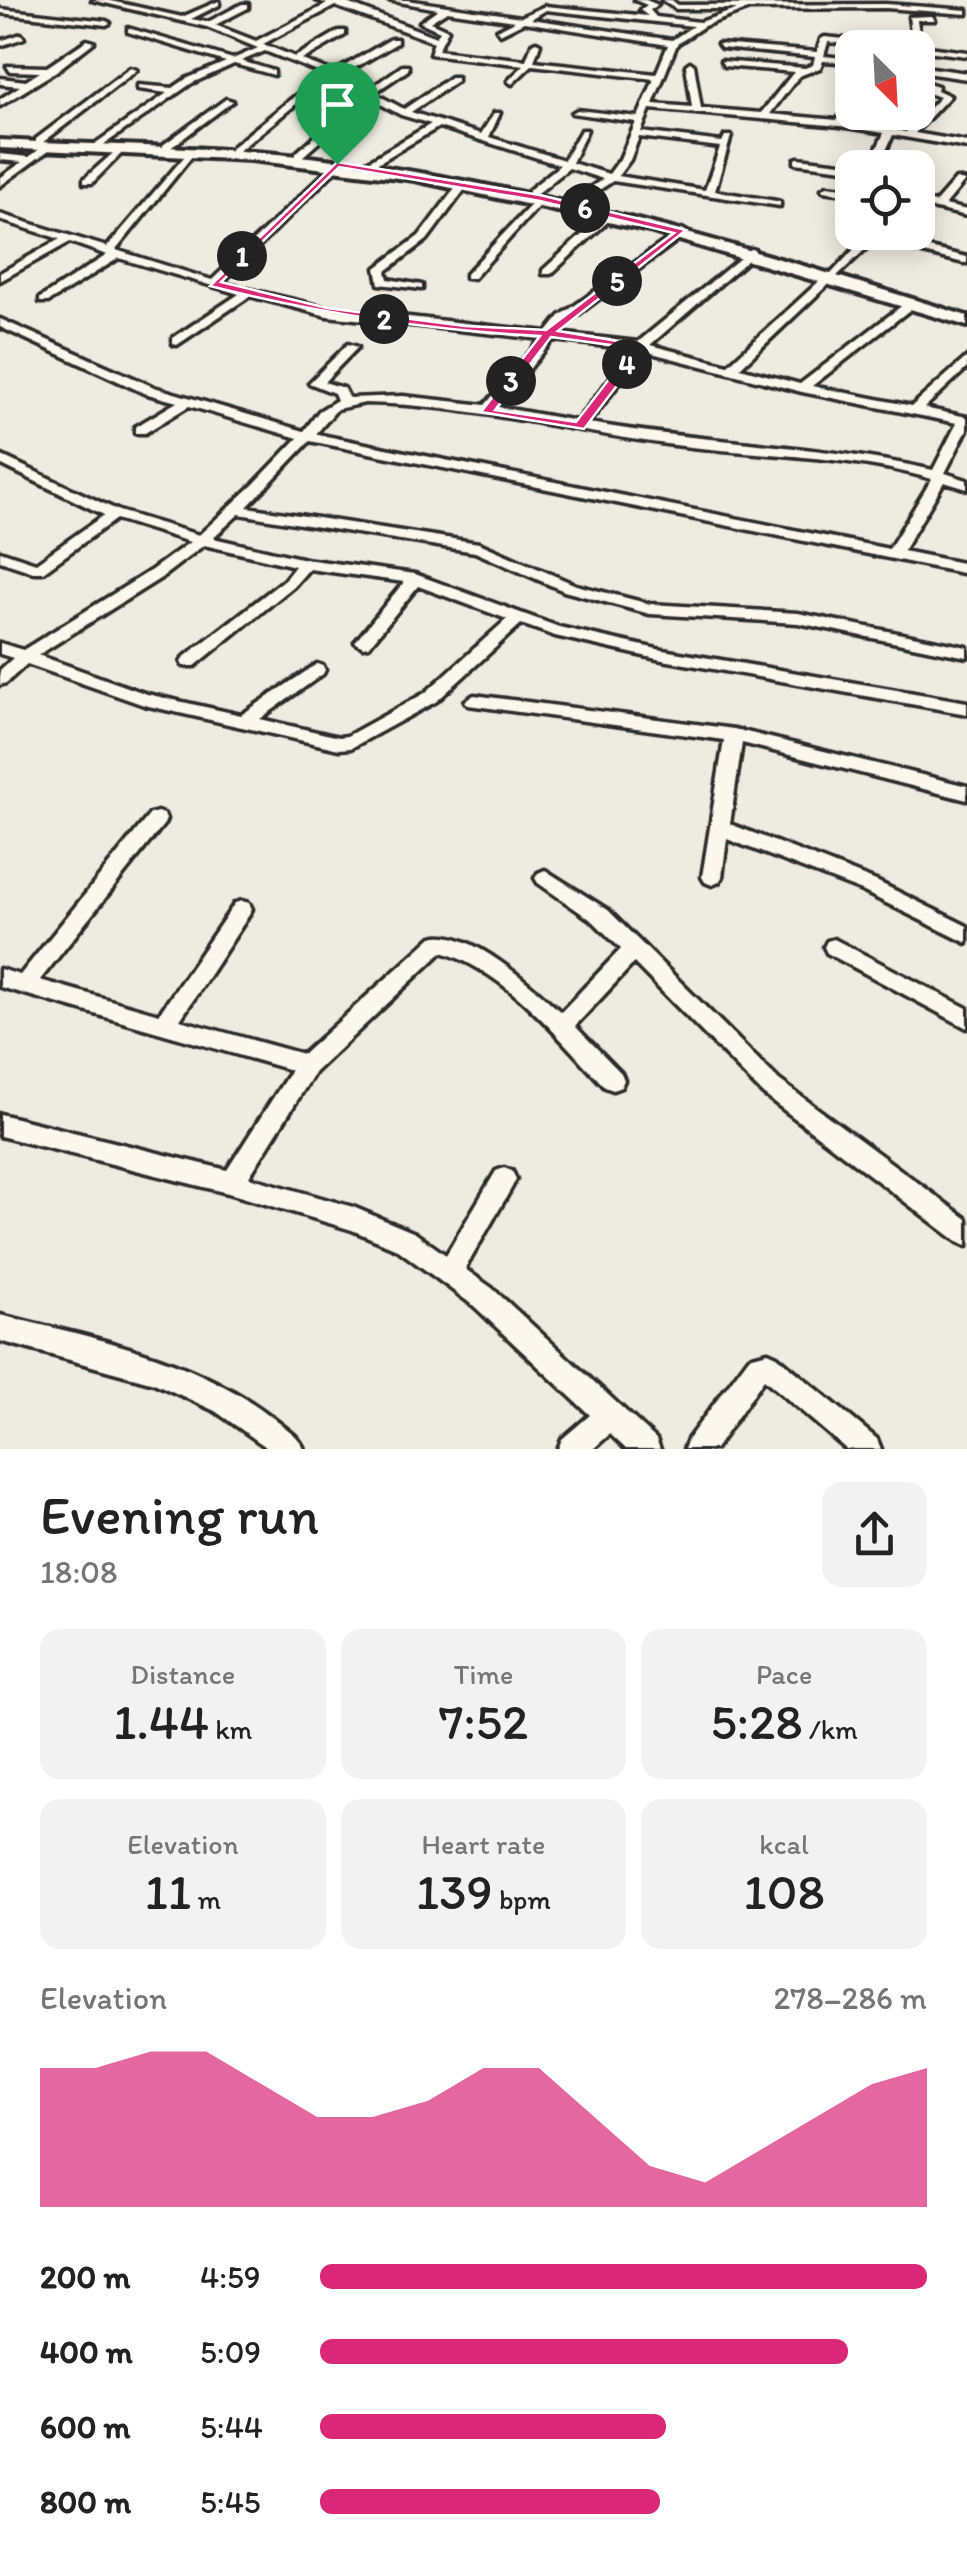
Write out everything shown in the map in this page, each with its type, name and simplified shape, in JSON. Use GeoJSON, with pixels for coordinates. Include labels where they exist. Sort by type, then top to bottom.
{"type":"FeatureCollection","features":[{"type":"Feature","properties":{"kind":"main road"},"geometry":{"type":"LineString","coordinates":[[0,142],[299,156],[536,195],[833,275],[967,318]]}},
{"type":"Feature","properties":{"kind":"main road"},"geometry":{"type":"LineString","coordinates":[[43,144],[337,164],[579,200],[967,318]]}},
{"type":"Feature","properties":{"kind":"street"},"geometry":{"type":"LineString","coordinates":[[96,0],[208,24],[333,75],[366,95],[436,125],[566,166],[611,178],[776,204]]}},
{"type":"Feature","properties":{"kind":"street"},"geometry":{"type":"LineString","coordinates":[[320,0],[336,2],[437,40]]}},
{"type":"Feature","properties":{"kind":"street"},"geometry":{"type":"LineString","coordinates":[[392,0],[673,43]]}},
{"type":"Feature","properties":{"kind":"street"},"geometry":{"type":"LineString","coordinates":[[639,0],[654,5],[644,10],[653,16]]}},
{"type":"Feature","properties":{"kind":"street"},"geometry":{"type":"LineString","coordinates":[[666,0],[670,6],[703,4],[745,9],[809,4],[915,4],[967,12]]}},
{"type":"Feature","properties":{"kind":"street"},"geometry":{"type":"LineString","coordinates":[[474,12],[480,1]]}},
{"type":"Feature","properties":{"kind":"street"},"geometry":{"type":"LineString","coordinates":[[99,145],[176,90],[336,2]]}},
{"type":"Feature","properties":{"kind":"street"},"geometry":{"type":"LineString","coordinates":[[184,19],[216,3]]}},
{"type":"Feature","properties":{"kind":"street"},"geometry":{"type":"LineString","coordinates":[[500,32],[557,4],[701,24]]}},
{"type":"Feature","properties":{"kind":"street"},"geometry":{"type":"LineString","coordinates":[[208,24],[245,6]]}},
{"type":"Feature","properties":{"kind":"street"},"geometry":{"type":"LineString","coordinates":[[444,9],[424,22],[444,30],[433,52],[660,77]]}},
{"type":"Feature","properties":{"kind":"street"},"geometry":{"type":"LineString","coordinates":[[579,200],[611,178],[636,134],[673,43],[701,24],[745,9]]}},
{"type":"Feature","properties":{"kind":"street"},"geometry":{"type":"LineString","coordinates":[[0,11],[106,23]]}},
{"type":"Feature","properties":{"kind":"street"},"geometry":{"type":"LineString","coordinates":[[914,30],[913,17],[967,22]]}},
{"type":"Feature","properties":{"kind":"street"},"geometry":{"type":"LineString","coordinates":[[274,22],[290,29]]}},
{"type":"Feature","properties":{"kind":"street"},"geometry":{"type":"LineString","coordinates":[[635,26],[687,34]]}},
{"type":"Feature","properties":{"kind":"street"},"geometry":{"type":"LineString","coordinates":[[131,30],[271,73]]}},
{"type":"Feature","properties":{"kind":"street"},"geometry":{"type":"LineString","coordinates":[[296,60],[342,33]]}},
{"type":"Feature","properties":{"kind":"street"},"geometry":{"type":"LineString","coordinates":[[0,44],[21,36]]}},
{"type":"Feature","properties":{"kind":"street"},"geometry":{"type":"LineString","coordinates":[[470,57],[478,39]]}},
{"type":"Feature","properties":{"kind":"street"},"geometry":{"type":"LineString","coordinates":[[765,114],[784,87],[805,70],[817,66],[827,39],[835,40]]}},
{"type":"Feature","properties":{"kind":"street"},"geometry":{"type":"LineString","coordinates":[[234,150],[333,75],[394,40]]}},
{"type":"Feature","properties":{"kind":"street"},"geometry":{"type":"LineString","coordinates":[[0,103],[90,42]]}},
{"type":"Feature","properties":{"kind":"street"},"geometry":{"type":"LineString","coordinates":[[512,81],[528,64],[536,44]]}},
{"type":"Feature","properties":{"kind":"street"},"geometry":{"type":"LineString","coordinates":[[720,46],[835,59]]}},
{"type":"Feature","properties":{"kind":"street"},"geometry":{"type":"LineString","coordinates":[[935,50],[967,54]]}},
{"type":"Feature","properties":{"kind":"street"},"geometry":{"type":"LineString","coordinates":[[724,63],[805,70]]}},
{"type":"Feature","properties":{"kind":"street"},"geometry":{"type":"LineString","coordinates":[[690,65],[696,110]]}},
{"type":"Feature","properties":{"kind":"street"},"geometry":{"type":"LineString","coordinates":[[10,68],[52,70]]}},
{"type":"Feature","properties":{"kind":"street"},"geometry":{"type":"LineString","coordinates":[[366,95],[405,68]]}},
{"type":"Feature","properties":{"kind":"street"},"geometry":{"type":"LineString","coordinates":[[0,183],[133,70]]}},
{"type":"Feature","properties":{"kind":"street"},"geometry":{"type":"LineString","coordinates":[[935,71],[967,76]]}},
{"type":"Feature","properties":{"kind":"street"},"geometry":{"type":"LineString","coordinates":[[404,112],[454,79]]}},
{"type":"Feature","properties":{"kind":"street"},"geometry":{"type":"LineString","coordinates":[[0,80],[29,84]]}},
{"type":"Feature","properties":{"kind":"street"},"geometry":{"type":"LineString","coordinates":[[142,87],[176,90]]}},
{"type":"Feature","properties":{"kind":"street"},"geometry":{"type":"LineString","coordinates":[[935,93],[946,96],[935,108]]}},
{"type":"Feature","properties":{"kind":"street"},"geometry":{"type":"LineString","coordinates":[[166,147],[229,101]]}},
{"type":"Feature","properties":{"kind":"street"},"geometry":{"type":"LineString","coordinates":[[648,106],[835,121]]}},
{"type":"Feature","properties":{"kind":"street"},"geometry":{"type":"LineString","coordinates":[[299,156],[348,112]]}},
{"type":"Feature","properties":{"kind":"street"},"geometry":{"type":"LineString","coordinates":[[577,113],[642,120]]}},
{"type":"Feature","properties":{"kind":"street"},"geometry":{"type":"LineString","coordinates":[[482,139],[497,115]]}},
{"type":"Feature","properties":{"kind":"street"},"geometry":{"type":"LineString","coordinates":[[368,165],[436,125]]}},
{"type":"Feature","properties":{"kind":"street"},"geometry":{"type":"LineString","coordinates":[[881,150],[890,130],[967,145]]}},
{"type":"Feature","properties":{"kind":"street"},"geometry":{"type":"LineString","coordinates":[[910,134],[914,130]]}},
{"type":"Feature","properties":{"kind":"street"},"geometry":{"type":"LineString","coordinates":[[470,276],[536,195],[566,166],[584,132]]}},
{"type":"Feature","properties":{"kind":"street"},"geometry":{"type":"LineString","coordinates":[[636,134],[726,141],[708,194]]}},
{"type":"Feature","properties":{"kind":"street"},"geometry":{"type":"LineString","coordinates":[[88,180],[120,150]]}},
{"type":"Feature","properties":{"kind":"street"},"geometry":{"type":"LineString","coordinates":[[44,300],[112,253],[190,153]]}},
{"type":"Feature","properties":{"kind":"street"},"geometry":{"type":"LineString","coordinates":[[0,157],[31,160]]}},
{"type":"Feature","properties":{"kind":"street"},"geometry":{"type":"LineString","coordinates":[[798,161],[835,165]]}},
{"type":"Feature","properties":{"kind":"street"},"geometry":{"type":"LineString","coordinates":[[214,284],[337,164]]}},
{"type":"Feature","properties":{"kind":"street"},"geometry":{"type":"LineString","coordinates":[[938,206],[960,181]]}},
{"type":"Feature","properties":{"kind":"street"},"geometry":{"type":"LineString","coordinates":[[418,288],[384,282],[380,270],[422,238],[464,185]]}},
{"type":"Feature","properties":{"kind":"street"},"geometry":{"type":"LineString","coordinates":[[828,189],[835,190]]}},
{"type":"Feature","properties":{"kind":"street"},"geometry":{"type":"LineString","coordinates":[[935,205],[967,213]]}},
{"type":"Feature","properties":{"kind":"street"},"geometry":{"type":"LineString","coordinates":[[547,272],[611,214]]}},
{"type":"Feature","properties":{"kind":"street"},"geometry":{"type":"LineString","coordinates":[[0,217],[214,284],[327,312],[641,346],[802,388],[966,421],[893,556]]}},
{"type":"Feature","properties":{"kind":"street"},"geometry":{"type":"LineString","coordinates":[[487,412],[548,333],[682,232]]}},
{"type":"Feature","properties":{"kind":"street"},"geometry":{"type":"LineString","coordinates":[[0,278],[68,239]]}},
{"type":"Feature","properties":{"kind":"street"},"geometry":{"type":"LineString","coordinates":[[730,370],[859,250]]}},
{"type":"Feature","properties":{"kind":"street"},"geometry":{"type":"LineString","coordinates":[[928,250],[964,260]]}},
{"type":"Feature","properties":{"kind":"street"},"geometry":{"type":"LineString","coordinates":[[579,426],[641,346],[750,252]]}},
{"type":"Feature","properties":{"kind":"street"},"geometry":{"type":"LineString","coordinates":[[177,341],[247,293]]}},
{"type":"Feature","properties":{"kind":"street"},"geometry":{"type":"LineString","coordinates":[[802,388],[912,303]]}},
{"type":"Feature","properties":{"kind":"street"},"geometry":{"type":"LineString","coordinates":[[0,324],[186,402],[307,436],[967,569]]}},
{"type":"Feature","properties":{"kind":"street"},"geometry":{"type":"LineString","coordinates":[[344,402],[334,388],[314,382],[352,347]]}},
{"type":"Feature","properties":{"kind":"street"},"geometry":{"type":"LineString","coordinates":[[916,410],[967,361]]}},
{"type":"Feature","properties":{"kind":"street"},"geometry":{"type":"LineString","coordinates":[[140,430],[186,402]]}},
{"type":"Feature","properties":{"kind":"street"},"geometry":{"type":"LineString","coordinates":[[0,679],[25,654],[201,540],[307,436],[325,411],[344,402],[420,403],[875,462],[967,484]]}},
{"type":"Feature","properties":{"kind":"street"},"geometry":{"type":"LineString","coordinates":[[0,460],[114,514],[201,540],[304,564],[416,580],[518,619],[658,654],[967,708]]}},
{"type":"Feature","properties":{"kind":"street"},"geometry":{"type":"LineString","coordinates":[[235,509],[479,548],[570,588],[650,609],[798,618],[967,652]]}},
{"type":"Feature","properties":{"kind":"street"},"geometry":{"type":"LineString","coordinates":[[0,556],[38,570],[114,514]]}},
{"type":"Feature","properties":{"kind":"street"},"geometry":{"type":"LineString","coordinates":[[188,662],[288,583],[304,564]]}},
{"type":"Feature","properties":{"kind":"street"},"geometry":{"type":"LineString","coordinates":[[363,642],[416,580]]}},
{"type":"Feature","properties":{"kind":"street"},"geometry":{"type":"LineString","coordinates":[[0,648],[144,699],[242,723],[351,742],[430,697],[518,619]]}},
{"type":"Feature","properties":{"kind":"street"},"geometry":{"type":"LineString","coordinates":[[242,723],[317,670]]}},
{"type":"Feature","properties":{"kind":"street"},"geometry":{"type":"LineString","coordinates":[[474,701],[734,735],[967,793]]}},
{"type":"Feature","properties":{"kind":"street"},"geometry":{"type":"LineString","coordinates":[[712,877],[734,735]]}},
{"type":"Feature","properties":{"kind":"street"},"geometry":{"type":"LineString","coordinates":[[25,984],[157,820]]}},
{"type":"Feature","properties":{"kind":"street"},"geometry":{"type":"LineString","coordinates":[[719,828],[869,886],[967,935]]}},
{"type":"Feature","properties":{"kind":"street"},"geometry":{"type":"LineString","coordinates":[[545,878],[601,916],[772,1087],[967,1234]]}},
{"type":"Feature","properties":{"kind":"street"},"geometry":{"type":"LineString","coordinates":[[166,1022],[242,910]]}},
{"type":"Feature","properties":{"kind":"street"},"geometry":{"type":"LineString","coordinates":[[232,1183],[307,1064],[439,943],[458,946],[562,1025],[612,1080]]}},
{"type":"Feature","properties":{"kind":"street"},"geometry":{"type":"LineString","coordinates":[[834,946],[967,1018]]}},
{"type":"Feature","properties":{"kind":"street"},"geometry":{"type":"LineString","coordinates":[[562,1025],[633,950]]}},
{"type":"Feature","properties":{"kind":"street"},"geometry":{"type":"LineString","coordinates":[[0,978],[307,1064]]}},
{"type":"Feature","properties":{"kind":"street"},"geometry":{"type":"LineString","coordinates":[[0,1126],[232,1183],[353,1219],[406,1240],[450,1270],[646,1449]]}},
{"type":"Feature","properties":{"kind":"street"},"geometry":{"type":"LineString","coordinates":[[450,1270],[504,1179]]}},
{"type":"Feature","properties":{"kind":"street"},"geometry":{"type":"LineString","coordinates":[[0,1328],[164,1371],[237,1404],[290,1449]]}},
{"type":"Feature","properties":{"kind":"street"},"geometry":{"type":"LineString","coordinates":[[698,1449],[758,1366],[768,1366],[867,1449]]}},
{"type":"Feature","properties":{"kind":"street"},"geometry":{"type":"LineString","coordinates":[[572,1449],[608,1417]]}},
{"type":"Feature","properties":{"kind":"route"},"geometry":{"type":"LineString","coordinates":[[337,164],[214,284],[327,312],[465,329],[548,333],[487,412],[579,426],[641,346],[548,333],[682,232],[540,198],[337,164]]}}]}
